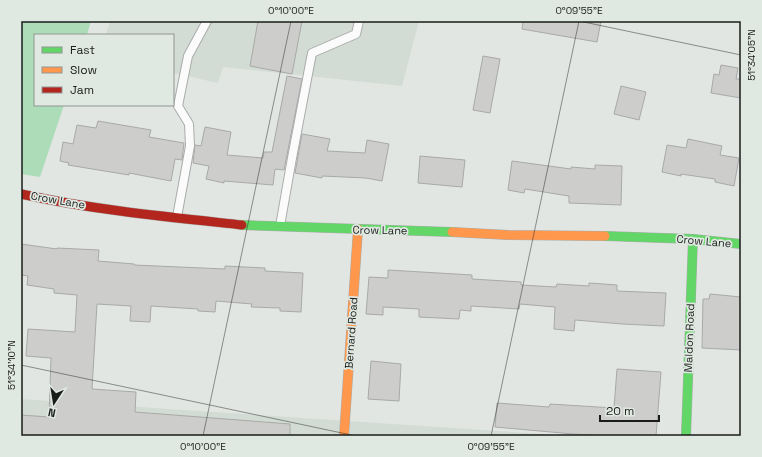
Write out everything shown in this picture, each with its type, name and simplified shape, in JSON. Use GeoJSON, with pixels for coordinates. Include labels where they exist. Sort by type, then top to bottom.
{"type":"FeatureCollection","features":[{"type":"Feature","properties":{"kind":"street","name":"Crow Lane"},"geometry":{"type":"LineString","coordinates":[[21,194],[50,200],[176,218],[243,225],[381,229],[508,235],[615,236],[693,239],[741,244]]}},
{"type":"Feature","properties":{"kind":"street","name":"Bernard Road"},"geometry":{"type":"LineString","coordinates":[[344,436],[358,229]]}},
{"type":"Feature","properties":{"kind":"street","name":"Maldon Road"},"geometry":{"type":"LineString","coordinates":[[686,436],[693,239]]}},
{"type":"Feature","properties":{"kind":"lane"},"geometry":{"type":"LineString","coordinates":[[176,218],[190,146],[189,124],[178,106],[188,56],[207,21]]}},
{"type":"Feature","properties":{"kind":"lane"},"geometry":{"type":"LineString","coordinates":[[280,226],[312,53],[356,34],[359,21]]}},
{"type":"Feature","properties":{"kind":"shaded area"},"geometry":{"type":"Polygon","coordinates":[[[110,21],[419,21],[402,86],[223,67],[218,83],[174,73],[174,34],[106,34],[110,21]]]}},
{"type":"Feature","properties":{"kind":"shaded area"},"geometry":{"type":"Polygon","coordinates":[[[21,399],[572,436],[21,436],[21,399]]]}},
{"type":"Feature","properties":{"kind":"green space"},"geometry":{"type":"Polygon","coordinates":[[[21,21],[91,21],[87,34],[34,34],[34,106],[64,106],[40,177],[21,174],[21,21]]]}},
{"type":"Feature","properties":{"kind":"building"},"geometry":{"type":"Polygon","coordinates":[[[258,21],[302,21],[292,74],[250,66],[258,21]]]}},
{"type":"Feature","properties":{"kind":"building"},"geometry":{"type":"Polygon","coordinates":[[[523,21],[601,21],[597,42],[522,29],[523,21]]]}},
{"type":"Feature","properties":{"kind":"building"},"geometry":{"type":"Polygon","coordinates":[[[483,56],[500,59],[490,113],[473,110],[483,56]]]}},
{"type":"Feature","properties":{"kind":"building"},"geometry":{"type":"Polygon","coordinates":[[[721,65],[738,68],[736,79],[741,79],[741,98],[711,93],[714,74],[719,75],[721,65]]]}},
{"type":"Feature","properties":{"kind":"building"},"geometry":{"type":"Polygon","coordinates":[[[287,76],[302,79],[284,170],[275,169],[273,185],[224,181],[224,183],[206,179],[209,166],[193,163],[195,145],[201,146],[205,127],[231,132],[227,155],[263,158],[264,152],[272,152],[287,76]]]}},
{"type":"Feature","properties":{"kind":"building"},"geometry":{"type":"Polygon","coordinates":[[[621,86],[646,92],[639,120],[614,114],[621,86]]]}},
{"type":"Feature","properties":{"kind":"building"},"geometry":{"type":"Polygon","coordinates":[[[98,121],[151,130],[149,137],[184,143],[182,160],[175,159],[171,181],[129,173],[129,175],[68,165],[69,163],[60,161],[63,142],[73,144],[77,125],[96,128],[98,121]]]}},
{"type":"Feature","properties":{"kind":"building"},"geometry":{"type":"Polygon","coordinates":[[[302,134],[330,139],[327,151],[365,153],[367,140],[389,144],[382,181],[366,178],[322,176],[322,178],[295,173],[302,134]]]}},
{"type":"Feature","properties":{"kind":"building"},"geometry":{"type":"Polygon","coordinates":[[[688,139],[722,146],[720,155],[739,158],[734,186],[715,182],[715,179],[681,174],[681,176],[662,172],[667,145],[686,148],[688,139]]]}},
{"type":"Feature","properties":{"kind":"building"},"geometry":{"type":"Polygon","coordinates":[[[420,156],[465,160],[462,187],[418,183],[420,156]]]}},
{"type":"Feature","properties":{"kind":"building"},"geometry":{"type":"Polygon","coordinates":[[[512,161],[571,169],[571,167],[595,169],[595,165],[622,166],[621,205],[569,203],[569,196],[525,189],[524,193],[508,190],[512,161]]]}},
{"type":"Feature","properties":{"kind":"building"},"geometry":{"type":"Polygon","coordinates":[[[21,244],[57,249],[99,250],[98,261],[134,265],[225,269],[225,266],[265,268],[265,271],[303,273],[301,312],[280,311],[280,308],[251,307],[252,304],[216,301],[215,312],[198,311],[198,309],[151,306],[150,322],[130,321],[131,306],[97,304],[92,389],[136,392],[135,412],[290,424],[290,436],[21,436],[21,415],[49,417],[51,358],[26,356],[28,329],[75,332],[77,295],[54,293],[54,289],[27,285],[28,276],[21,275],[21,244]]]}},
{"type":"Feature","properties":{"kind":"building"},"geometry":{"type":"Polygon","coordinates":[[[388,270],[472,275],[472,279],[521,282],[521,285],[556,287],[557,284],[589,286],[589,283],[617,285],[617,291],[666,293],[664,326],[575,320],[574,331],[554,329],[555,307],[520,304],[519,309],[471,306],[471,311],[460,310],[459,319],[419,317],[419,309],[383,307],[383,315],[366,314],[369,277],[388,278],[388,270]]]}},
{"type":"Feature","properties":{"kind":"building"},"geometry":{"type":"Polygon","coordinates":[[[710,294],[741,297],[741,350],[702,348],[703,299],[709,299],[710,294]]]}},
{"type":"Feature","properties":{"kind":"building"},"geometry":{"type":"Polygon","coordinates":[[[371,361],[401,364],[399,401],[368,399],[371,361]]]}},
{"type":"Feature","properties":{"kind":"building"},"geometry":{"type":"Polygon","coordinates":[[[617,369],[661,372],[656,436],[573,434],[495,427],[497,403],[549,407],[550,404],[614,408],[617,369]]]}},
{"type":"Feature","properties":{"kind":"traffic: fast"},"geometry":{"type":"LineString","coordinates":[[242,225],[452,232]]}},
{"type":"Feature","properties":{"kind":"traffic: fast"},"geometry":{"type":"LineString","coordinates":[[605,236],[693,239],[741,244]]}},
{"type":"Feature","properties":{"kind":"traffic: fast"},"geometry":{"type":"LineString","coordinates":[[686,436],[693,239]]}},
{"type":"Feature","properties":{"kind":"traffic: slow"},"geometry":{"type":"LineString","coordinates":[[344,436],[358,229]]}},
{"type":"Feature","properties":{"kind":"traffic: slow"},"geometry":{"type":"LineString","coordinates":[[452,232],[508,235],[605,236]]}},
{"type":"Feature","properties":{"kind":"traffic: jam"},"geometry":{"type":"LineString","coordinates":[[21,194],[103,209],[242,225]]}}]}
